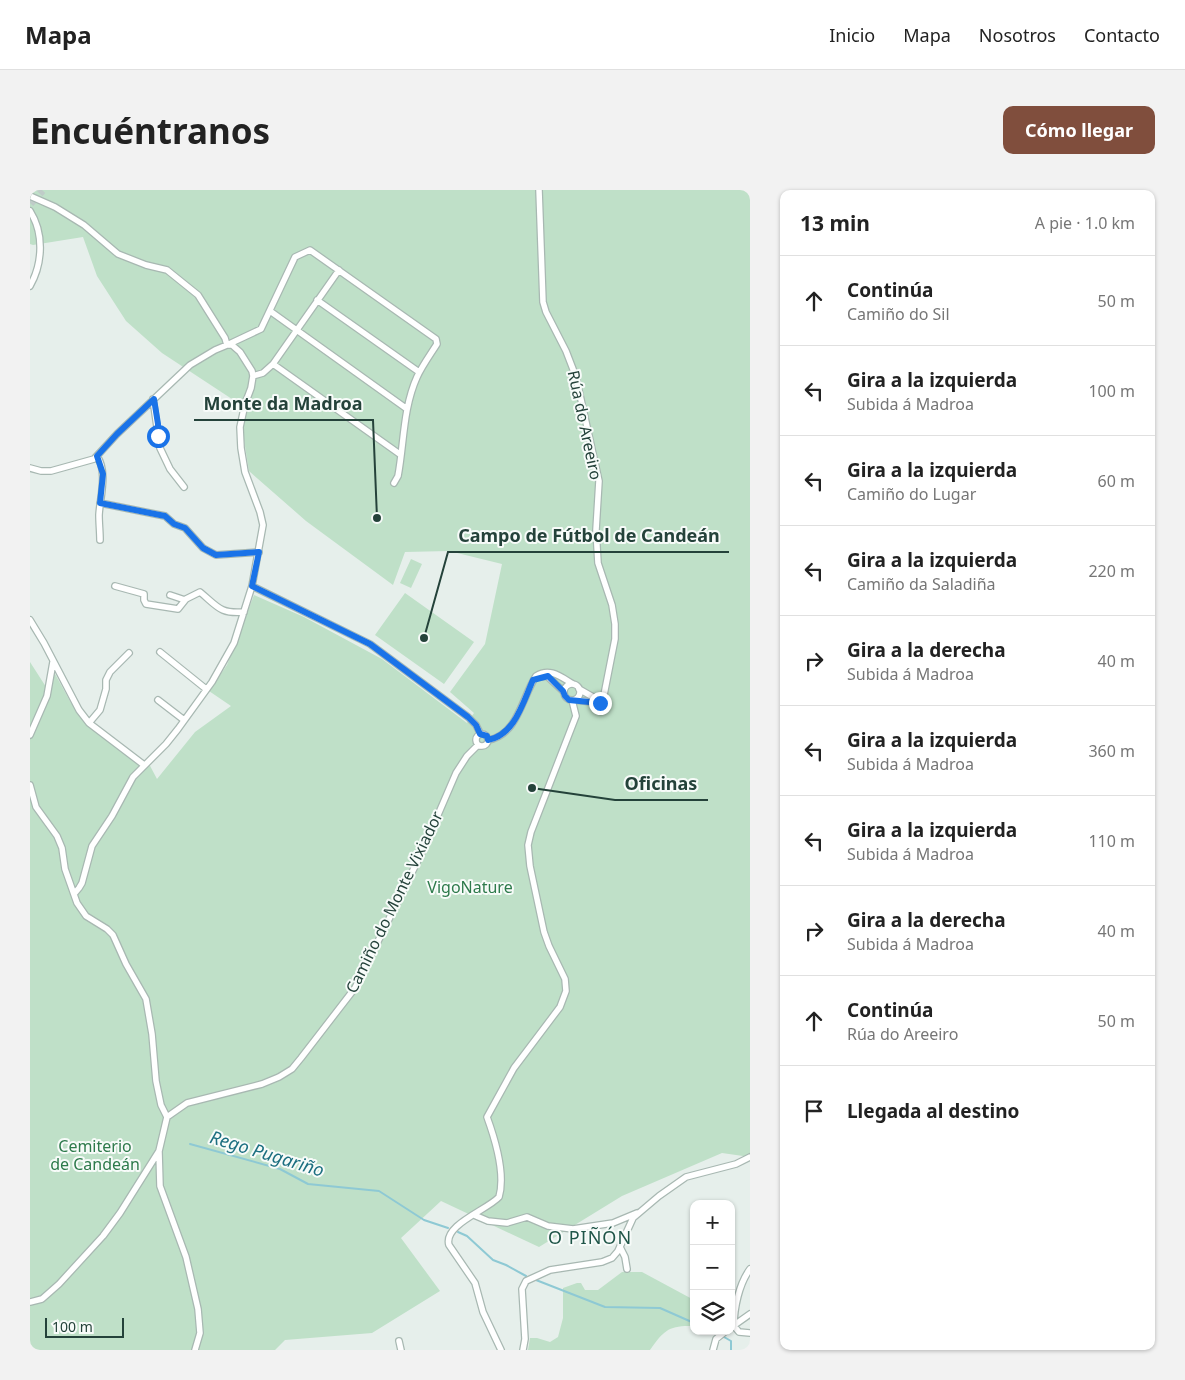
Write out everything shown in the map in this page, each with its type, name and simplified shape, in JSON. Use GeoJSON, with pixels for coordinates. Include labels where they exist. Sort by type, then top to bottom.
{"type":"FeatureCollection","features":[{"type":"Feature","properties":{"kind":"street","name":"Rúa do Areeiro"},"geometry":{"type":"LineString","coordinates":[[539,190],[546,312],[566,351],[576,377],[599,481],[596,530],[598,563],[612,605],[615,624],[615,639],[605,694]]}},
{"type":"Feature","properties":{"kind":"street"},"geometry":{"type":"LineString","coordinates":[[30,196],[54,207],[84,225],[118,254],[146,265],[167,270],[198,295],[225,338],[227,345]]}},
{"type":"Feature","properties":{"kind":"street"},"geometry":{"type":"LineString","coordinates":[[30,211],[37,224],[41,245],[37,269],[30,286]]}},
{"type":"Feature","properties":{"kind":"street"},"geometry":{"type":"LineString","coordinates":[[30,468],[51,471],[94,459],[117,434],[190,365],[203,356],[261,329],[296,256],[312,250],[436,339],[437,344],[420,372],[412,392],[398,476],[394,483]]}},
{"type":"Feature","properties":{"kind":"street"},"geometry":{"type":"LineString","coordinates":[[253,376],[263,373],[273,364],[339,270]]}},
{"type":"Feature","properties":{"kind":"street"},"geometry":{"type":"LineString","coordinates":[[318,300],[420,372]]}},
{"type":"Feature","properties":{"kind":"street"},"geometry":{"type":"LineString","coordinates":[[270,312],[408,409]]}},
{"type":"Feature","properties":{"kind":"street"},"geometry":{"type":"LineString","coordinates":[[74,894],[82,883],[92,846],[112,816],[133,777],[166,744],[206,689],[234,643],[252,586],[262,525],[260,512],[245,472],[240,435],[242,418],[253,376],[248,364],[236,348],[232,345],[227,345]]}},
{"type":"Feature","properties":{"kind":"street"},"geometry":{"type":"LineString","coordinates":[[273,364],[401,455]]}},
{"type":"Feature","properties":{"kind":"street"},"geometry":{"type":"LineString","coordinates":[[154,399],[160,448],[170,469],[184,487]]}},
{"type":"Feature","properties":{"kind":"street"},"geometry":{"type":"LineString","coordinates":[[97,456],[103,474],[100,503],[100,540]]}},
{"type":"Feature","properties":{"kind":"street"},"geometry":{"type":"LineString","coordinates":[[100,503],[165,516],[174,524],[185,528],[203,548],[216,555],[259,552]]}},
{"type":"Feature","properties":{"kind":"street"},"geometry":{"type":"LineString","coordinates":[[115,586],[144,594],[146,604],[172,610],[178,610],[185,600],[200,592],[228,613],[244,612]]}},
{"type":"Feature","properties":{"kind":"street"},"geometry":{"type":"LineString","coordinates":[[252,586],[370,644],[468,717],[476,725],[480,734]]}},
{"type":"Feature","properties":{"kind":"street"},"geometry":{"type":"LineString","coordinates":[[170,595],[185,600]]}},
{"type":"Feature","properties":{"kind":"street"},"geometry":{"type":"LineString","coordinates":[[30,620],[79,710],[89,723],[144,765]]}},
{"type":"Feature","properties":{"kind":"street"},"geometry":{"type":"LineString","coordinates":[[160,652],[206,689]]}},
{"type":"Feature","properties":{"kind":"street"},"geometry":{"type":"LineString","coordinates":[[89,723],[100,710],[106,689],[106,680],[110,672],[129,653]]}},
{"type":"Feature","properties":{"kind":"street"},"geometry":{"type":"LineString","coordinates":[[30,735],[47,696],[53,662]]}},
{"type":"Feature","properties":{"kind":"street"},"geometry":{"type":"LineString","coordinates":[[480,734],[476,738],[478,744],[484,746],[488,740],[495,739],[509,728],[516,719],[533,680],[540,673],[554,673],[592,697],[599,699],[605,694]]}},
{"type":"Feature","properties":{"kind":"street"},"geometry":{"type":"LineString","coordinates":[[533,680],[548,676],[563,691],[566,698],[573,700],[600,703],[605,694]]}},
{"type":"Feature","properties":{"kind":"street"},"geometry":{"type":"LineString","coordinates":[[563,691],[566,686],[573,684]]}},
{"type":"Feature","properties":{"kind":"street"},"geometry":{"type":"LineString","coordinates":[[573,700],[579,696],[580,689]]}},
{"type":"Feature","properties":{"kind":"street"},"geometry":{"type":"LineString","coordinates":[[158,700],[184,720]]}},
{"type":"Feature","properties":{"kind":"street"},"geometry":{"type":"LineString","coordinates":[[501,1350],[483,1312],[475,1283],[449,1245],[448,1239],[450,1232],[496,1201],[500,1192],[500,1164],[496,1141],[487,1117],[489,1110],[514,1068],[560,1007],[566,991],[565,978],[548,946],[544,932],[530,866],[528,845],[531,832],[576,716],[573,700]]}},
{"type":"Feature","properties":{"kind":"street"},"geometry":{"type":"LineString","coordinates":[[480,734],[487,736],[488,740]]}},
{"type":"Feature","properties":{"kind":"street","name":"Camiño do Monte Vixiador"},"geometry":{"type":"LineString","coordinates":[[167,1117],[187,1103],[262,1084],[279,1078],[292,1069],[355,988],[422,852],[456,773],[467,756],[478,744]]}},
{"type":"Feature","properties":{"kind":"street"},"geometry":{"type":"LineString","coordinates":[[30,785],[36,808],[54,832],[62,848],[65,869],[82,911],[113,935],[126,964],[146,1000],[152,1034],[156,1081],[161,1105],[167,1117],[159,1150],[160,1186],[186,1257],[198,1309],[200,1333],[195,1350]]}},
{"type":"Feature","properties":{"kind":"street"},"geometry":{"type":"LineString","coordinates":[[30,1302],[42,1299],[60,1284],[103,1236],[120,1213],[159,1150]]}},
{"type":"Feature","properties":{"kind":"street"},"geometry":{"type":"LineString","coordinates":[[523,1350],[525,1339],[522,1289],[526,1281],[550,1270],[602,1262],[612,1258],[620,1247],[634,1218],[659,1196],[686,1177],[736,1164],[750,1157]]}},
{"type":"Feature","properties":{"kind":"street"},"geometry":{"type":"LineString","coordinates":[[474,1215],[488,1221],[507,1223],[527,1217],[548,1226],[572,1229],[613,1223],[639,1212]]}},
{"type":"Feature","properties":{"kind":"street"},"geometry":{"type":"LineString","coordinates":[[620,1247],[625,1257],[627,1269]]}},
{"type":"Feature","properties":{"kind":"street"},"geometry":{"type":"LineString","coordinates":[[735,1311],[746,1275],[750,1269]]}},
{"type":"Feature","properties":{"kind":"street"},"geometry":{"type":"LineString","coordinates":[[735,1325],[750,1314]]}},
{"type":"Feature","properties":{"kind":"street"},"geometry":{"type":"LineString","coordinates":[[735,1329],[739,1332],[750,1333]]}},
{"type":"Feature","properties":{"kind":"street"},"geometry":{"type":"LineString","coordinates":[[713,1350],[716,1339],[721,1335]]}},
{"type":"Feature","properties":{"kind":"street"},"geometry":{"type":"LineString","coordinates":[[399,1342],[401,1350]]}},
{"type":"Feature","properties":{"kind":"green space"},"geometry":{"type":"Polygon","coordinates":[[[30,190],[750,190],[750,1157],[722,1153],[622,1196],[539,1247],[441,1201],[401,1238],[440,1291],[372,1333],[285,1340],[275,1350],[30,1350],[30,662],[48,690],[54,672],[71,703],[100,734],[121,749],[148,762],[157,779],[195,732],[231,706],[209,691],[227,665],[254,595],[304,617],[382,659],[467,723],[474,713],[450,692],[485,644],[502,564],[449,551],[405,552],[393,585],[306,521],[249,471],[238,403],[162,353],[126,321],[97,276],[83,237],[30,244],[30,190]]]}},
{"type":"Feature","properties":{"kind":"green space"},"geometry":{"type":"Polygon","coordinates":[[[411,559],[422,564],[411,588],[400,583],[411,559]]]}},
{"type":"Feature","properties":{"kind":"green space"},"geometry":{"type":"Polygon","coordinates":[[[405,593],[474,642],[444,684],[375,635],[405,593]]]}},
{"type":"Feature","properties":{"kind":"green space"},"geometry":{"type":"Polygon","coordinates":[[[622,1272],[642,1272],[690,1298],[690,1326],[668,1330],[663,1333],[650,1350],[528,1350],[530,1338],[550,1342],[558,1337],[563,1318],[563,1288],[581,1283],[585,1290],[598,1290],[622,1272]]]}},
{"type":"Feature","properties":{"kind":"waterway","name":"Rego Pugariño"},"geometry":{"type":"LineString","coordinates":[[190,1144],[280,1169],[308,1184],[379,1191],[424,1220],[448,1228]]}},
{"type":"Feature","properties":{"kind":"waterway","name":"Rego Pugariño"},"geometry":{"type":"LineString","coordinates":[[458,1232],[467,1236],[493,1260],[526,1276]]}},
{"type":"Feature","properties":{"kind":"waterway","name":"Rego Pugariño"},"geometry":{"type":"LineString","coordinates":[[536,1280],[605,1307],[660,1308],[690,1321]]}},
{"type":"Feature","properties":{"kind":"waterway","name":"Rego Pugariño"},"geometry":{"type":"LineString","coordinates":[[724,1337],[731,1341],[731,1350]]}},
{"type":"Feature","properties":{"kind":"tunnel"},"geometry":{"type":"LineString","coordinates":[[30,203],[42,190]]}},
{"type":"Feature","properties":{"kind":"place","name":"Monte da Madroa"},"geometry":{"type":"Point","coordinates":[377,518]}},
{"type":"Feature","properties":{"kind":"place","name":"Campo de Fútbol de Candeán"},"geometry":{"type":"Point","coordinates":[424,638]}},
{"type":"Feature","properties":{"kind":"place","name":"Oficinas"},"geometry":{"type":"Point","coordinates":[532,788]}},
{"type":"Feature","properties":{"kind":"district","name":"O PIÑÓN"},"geometry":{"type":"Point","coordinates":[590,1238]}},
{"type":"Feature","properties":{"kind":"route"},"geometry":{"type":"LineString","coordinates":[[158,436],[154,399],[97,456],[100,460],[103,474],[100,503],[165,516],[174,524],[185,528],[203,548],[216,555],[259,552],[252,586],[380,650],[468,717],[476,725],[480,734],[482,733],[487,736],[488,740],[495,739],[509,728],[516,719],[533,680],[543,676],[548,676],[569,700],[600,703]]}},
{"type":"Feature","properties":{"kind":"park label","name":"VigoNature"},"geometry":{"type":"Point","coordinates":[470,887]}},
{"type":"Feature","properties":{"kind":"park label","name":"Cemiterio de Candeán"},"geometry":{"type":"Point","coordinates":[95,1155]}}]}
